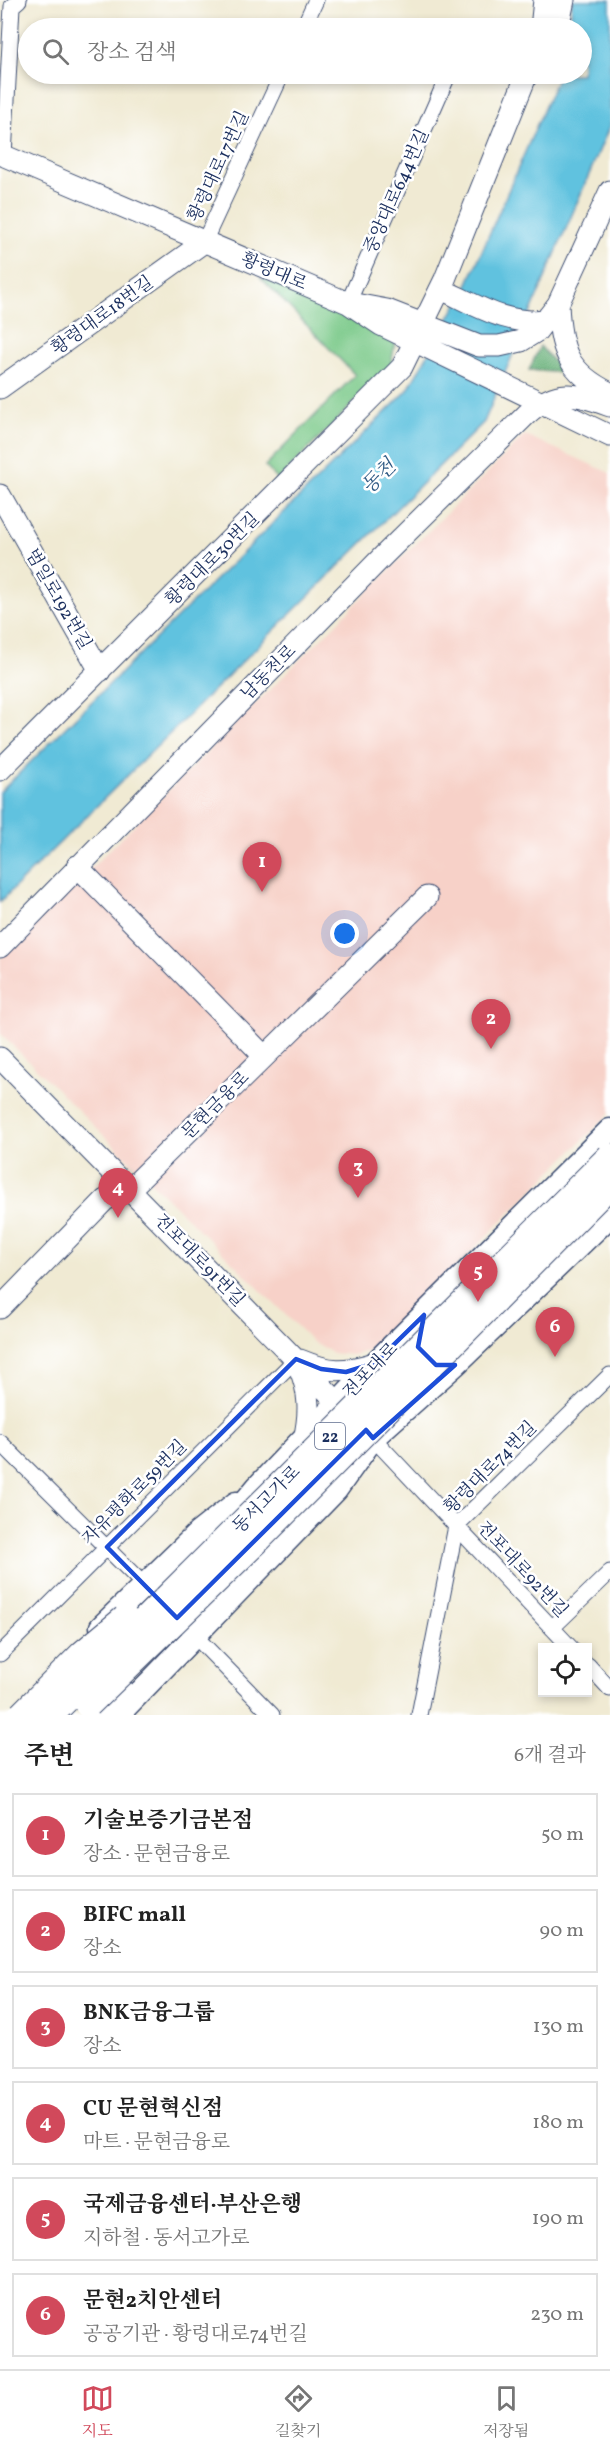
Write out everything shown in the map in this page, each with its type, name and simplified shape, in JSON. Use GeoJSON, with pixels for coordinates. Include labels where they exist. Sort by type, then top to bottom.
{"type":"FeatureCollection","features":[{"type":"Feature","properties":{"kind":"highway","name":"동서고가로"},"geometry":{"type":"LineString","coordinates":[[76,1715],[610,1157]]}},
{"type":"Feature","properties":{"kind":"highway","name":"동서고가로"},"geometry":{"type":"LineString","coordinates":[[50,1715],[247,1534],[610,1184]]}},
{"type":"Feature","properties":{"kind":"highway"},"geometry":{"type":"LineString","coordinates":[[22,1715],[83,1654],[247,1534]]}},
{"type":"Feature","properties":{"kind":"highway"},"geometry":{"type":"LineString","coordinates":[[99,1715],[122,1693],[247,1534]]}},
{"type":"Feature","properties":{"kind":"main road"},"geometry":{"type":"LineString","coordinates":[[542,18],[544,0]]}},
{"type":"Feature","properties":{"kind":"main road"},"geometry":{"type":"LineString","coordinates":[[560,18],[564,0]]}},
{"type":"Feature","properties":{"kind":"main road"},"geometry":{"type":"LineString","coordinates":[[523,84],[482,191],[447,292],[421,333],[479,346],[499,346],[521,341],[546,315],[609,195]]}},
{"type":"Feature","properties":{"kind":"main road"},"geometry":{"type":"LineString","coordinates":[[482,191],[509,147],[537,84]]}},
{"type":"Feature","properties":{"kind":"main road","name":"황령대로"},"geometry":{"type":"LineString","coordinates":[[4,160],[348,303],[381,325],[421,333],[509,388],[610,436]]}},
{"type":"Feature","properties":{"kind":"main road","name":"황령대로18번길"},"geometry":{"type":"LineString","coordinates":[[0,388],[204,242]]}},
{"type":"Feature","properties":{"kind":"main road"},"geometry":{"type":"LineString","coordinates":[[447,292],[510,320],[546,315]]}},
{"type":"Feature","properties":{"kind":"main road"},"geometry":{"type":"LineString","coordinates":[[546,315],[559,330],[569,361],[580,374],[610,393]]}},
{"type":"Feature","properties":{"kind":"main road","name":"황령대로30번길"},"geometry":{"type":"LineString","coordinates":[[0,770],[387,384],[402,367],[421,333]]}},
{"type":"Feature","properties":{"kind":"main road"},"geometry":{"type":"LineString","coordinates":[[540,403],[554,396],[573,393],[610,406]]}},
{"type":"Feature","properties":{"kind":"main road","name":"남동천로"},"geometry":{"type":"LineString","coordinates":[[0,947],[384,555],[540,403]]}},
{"type":"Feature","properties":{"kind":"main road","name":"범일로192번길"},"geometry":{"type":"LineString","coordinates":[[0,495],[100,671]]}},
{"type":"Feature","properties":{"kind":"main road"},"geometry":{"type":"LineString","coordinates":[[77,866],[264,1056]]}},
{"type":"Feature","properties":{"kind":"main road","name":"문현금융로"},"geometry":{"type":"LineString","coordinates":[[0,1308],[105,1200],[130,1189],[427,897]]}},
{"type":"Feature","properties":{"kind":"main road","name":"전포대로91번길"},"geometry":{"type":"LineString","coordinates":[[0,1058],[373,1438]]}},
{"type":"Feature","properties":{"kind":"main road","name":"전포대로"},"geometry":{"type":"LineString","coordinates":[[33,1715],[149,1590],[216,1537],[258,1485],[304,1440],[375,1363],[610,1130]]}},
{"type":"Feature","properties":{"kind":"main road"},"geometry":{"type":"LineString","coordinates":[[118,1715],[188,1629],[373,1438],[455,1365],[610,1216]]}},
{"type":"Feature","properties":{"kind":"main road"},"geometry":{"type":"LineString","coordinates":[[424,1315],[418,1347],[436,1365],[455,1365]]}},
{"type":"Feature","properties":{"kind":"main road"},"geometry":{"type":"LineString","coordinates":[[296,1359],[321,1369],[346,1372],[375,1363]]}},
{"type":"Feature","properties":{"kind":"main road"},"geometry":{"type":"LineString","coordinates":[[296,1359],[308,1395],[310,1413],[304,1440]]}},
{"type":"Feature","properties":{"kind":"main road"},"geometry":{"type":"LineString","coordinates":[[12,1715],[149,1590]]}},
{"type":"Feature","properties":{"kind":"main road"},"geometry":{"type":"LineString","coordinates":[[85,1715],[188,1629]]}},
{"type":"Feature","properties":{"kind":"street"},"geometry":{"type":"LineString","coordinates":[[308,18],[316,0]]}},
{"type":"Feature","properties":{"kind":"street"},"geometry":{"type":"LineString","coordinates":[[4,160],[12,2]]}},
{"type":"Feature","properties":{"kind":"street","name":"황령대로17번길"},"geometry":{"type":"LineString","coordinates":[[204,242],[277,84]]}},
{"type":"Feature","properties":{"kind":"street","name":"중앙대로644번길"},"geometry":{"type":"LineString","coordinates":[[348,303],[444,84]]}},
{"type":"Feature","properties":{"kind":"street","name":"자유평화로59번길"},"geometry":{"type":"LineString","coordinates":[[0,1654],[296,1359]]}},
{"type":"Feature","properties":{"kind":"street","name":"황령대로74번길"},"geometry":{"type":"LineString","coordinates":[[419,1715],[456,1526],[610,1375]]}},
{"type":"Feature","properties":{"kind":"street","name":"전포대로92번길"},"geometry":{"type":"LineString","coordinates":[[373,1438],[567,1643]]}},
{"type":"Feature","properties":{"kind":"street"},"geometry":{"type":"LineString","coordinates":[[0,1442],[272,1715]]}},
{"type":"Feature","properties":{"kind":"street"},"geometry":{"type":"LineString","coordinates":[[552,1628],[610,1572]]}},
{"type":"Feature","properties":{"kind":"street"},"geometry":{"type":"LineString","coordinates":[[592,1669],[610,1689]]}},
{"type":"Feature","properties":{"kind":"highlighted area"},"geometry":{"type":"Polygon","coordinates":[[[424,1315],[418,1347],[436,1365],[455,1365],[373,1438],[366,1430],[177,1618],[107,1547],[296,1359],[321,1369],[346,1372],[375,1363],[424,1315]]]}},
{"type":"Feature","properties":{"kind":"shaded area"},"geometry":{"type":"Polygon","coordinates":[[[525,435],[610,473],[610,1113],[373,1349],[352,1355],[333,1353],[314,1343],[0,1033],[0,959],[525,435]]]}},
{"type":"Feature","properties":{"kind":"green space"},"geometry":{"type":"Polygon","coordinates":[[[260,277],[370,324],[395,343],[391,365],[278,480],[265,466],[355,375],[260,277]]]}},
{"type":"Feature","properties":{"kind":"green space"},"geometry":{"type":"Polygon","coordinates":[[[540,346],[564,373],[529,370],[540,346]]]}},
{"type":"Feature","properties":{"kind":"water","name":"동천"},"geometry":{"type":"Polygon","coordinates":[[[572,0],[610,0],[610,125],[484,422],[0,902],[0,792],[407,391],[465,290],[555,84],[592,84],[592,18],[571,18],[572,0]]]}},
{"type":"Feature","properties":{"kind":"place","name":"기술보증기금본점"},"geometry":{"type":"Point","coordinates":[262,892]}},
{"type":"Feature","properties":{"kind":"place","name":"BIFC mall"},"geometry":{"type":"Point","coordinates":[491,1049]}},
{"type":"Feature","properties":{"kind":"place","name":"BNK금융그룹"},"geometry":{"type":"Point","coordinates":[358,1198]}},
{"type":"Feature","properties":{"kind":"place","name":"CU 문현혁신점"},"geometry":{"type":"Point","coordinates":[118,1218]}},
{"type":"Feature","properties":{"kind":"place","name":"국제금융센터·부산은행"},"geometry":{"type":"Point","coordinates":[478,1302]}},
{"type":"Feature","properties":{"kind":"place","name":"문현2치안센터"},"geometry":{"type":"Point","coordinates":[555,1357]}}]}
